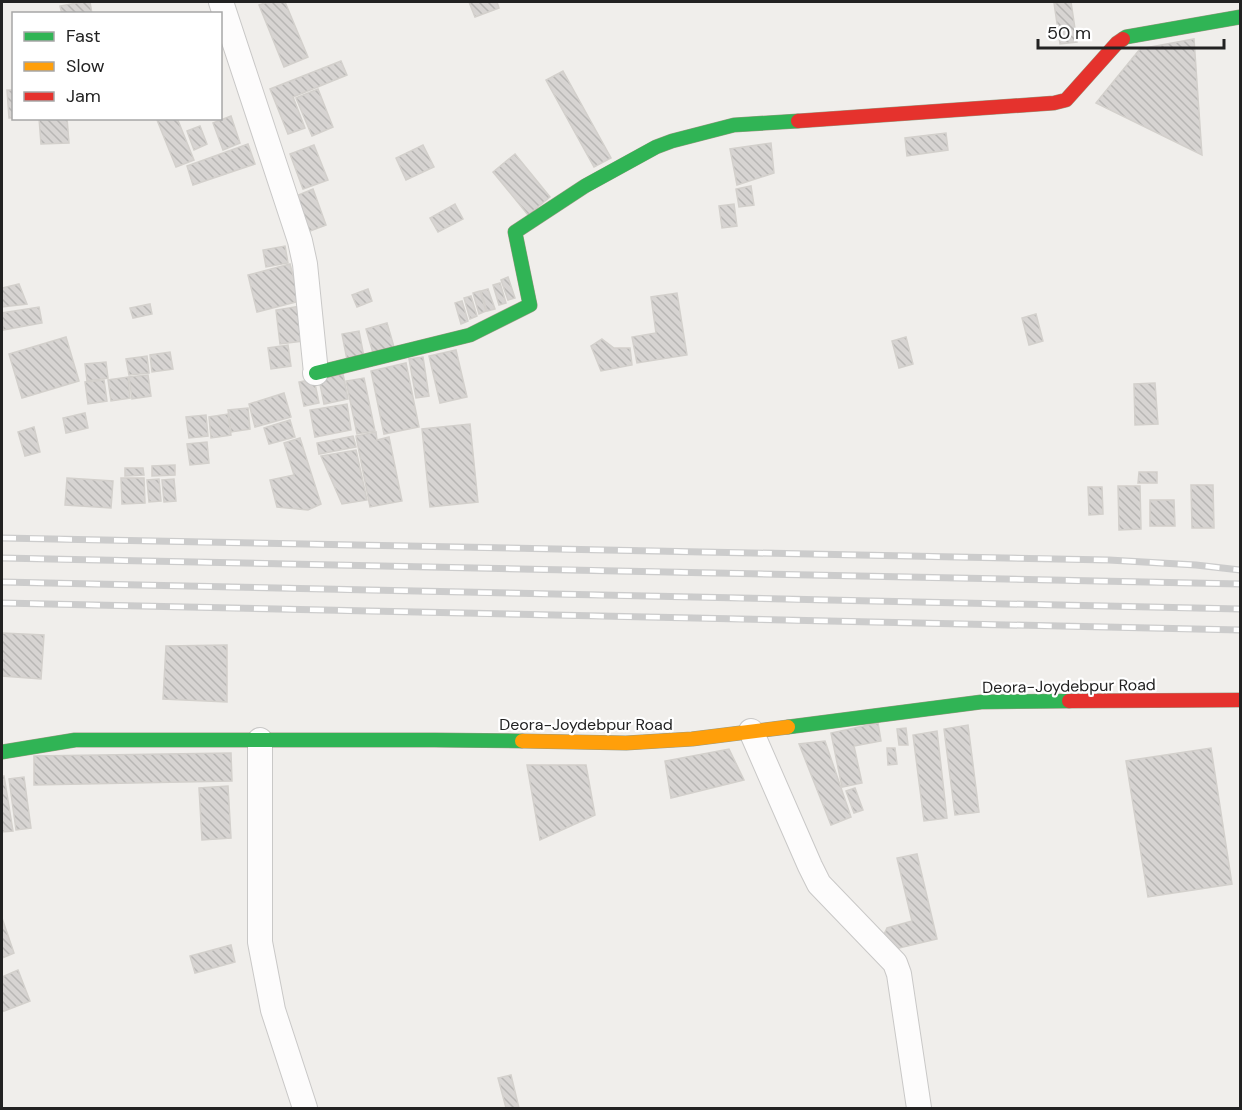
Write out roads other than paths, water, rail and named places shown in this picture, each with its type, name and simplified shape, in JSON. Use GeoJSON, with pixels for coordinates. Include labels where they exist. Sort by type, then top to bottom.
{"type":"FeatureCollection","features":[{"type":"Feature","properties":{"kind":"street"},"geometry":{"type":"LineString","coordinates":[[221,2],[300,241],[305,264],[316,373],[470,334],[530,304],[515,232],[585,186],[656,147],[734,125],[1060,102],[1066,100],[1117,43],[1126,37],[1240,17]]}},
{"type":"Feature","properties":{"kind":"street","name":"Deora-Joydebpur Road"},"geometry":{"type":"LineString","coordinates":[[2,752],[75,740],[434,740],[626,743],[692,739],[981,702],[1240,700]]}},
{"type":"Feature","properties":{"kind":"street"},"geometry":{"type":"LineString","coordinates":[[751,731],[819,884],[895,963],[899,974],[919,1108]]}},
{"type":"Feature","properties":{"kind":"street"},"geometry":{"type":"LineString","coordinates":[[260,740],[260,942],[273,1010],[305,1108]]}},
{"type":"Feature","properties":{"kind":"railway"},"geometry":{"type":"LineString","coordinates":[[2,538],[1109,560],[1240,570]]}},
{"type":"Feature","properties":{"kind":"railway"},"geometry":{"type":"LineString","coordinates":[[2,558],[1240,584]]}},
{"type":"Feature","properties":{"kind":"railway"},"geometry":{"type":"LineString","coordinates":[[2,582],[1240,609]]}},
{"type":"Feature","properties":{"kind":"railway"},"geometry":{"type":"LineString","coordinates":[[2,603],[1240,630]]}}]}
